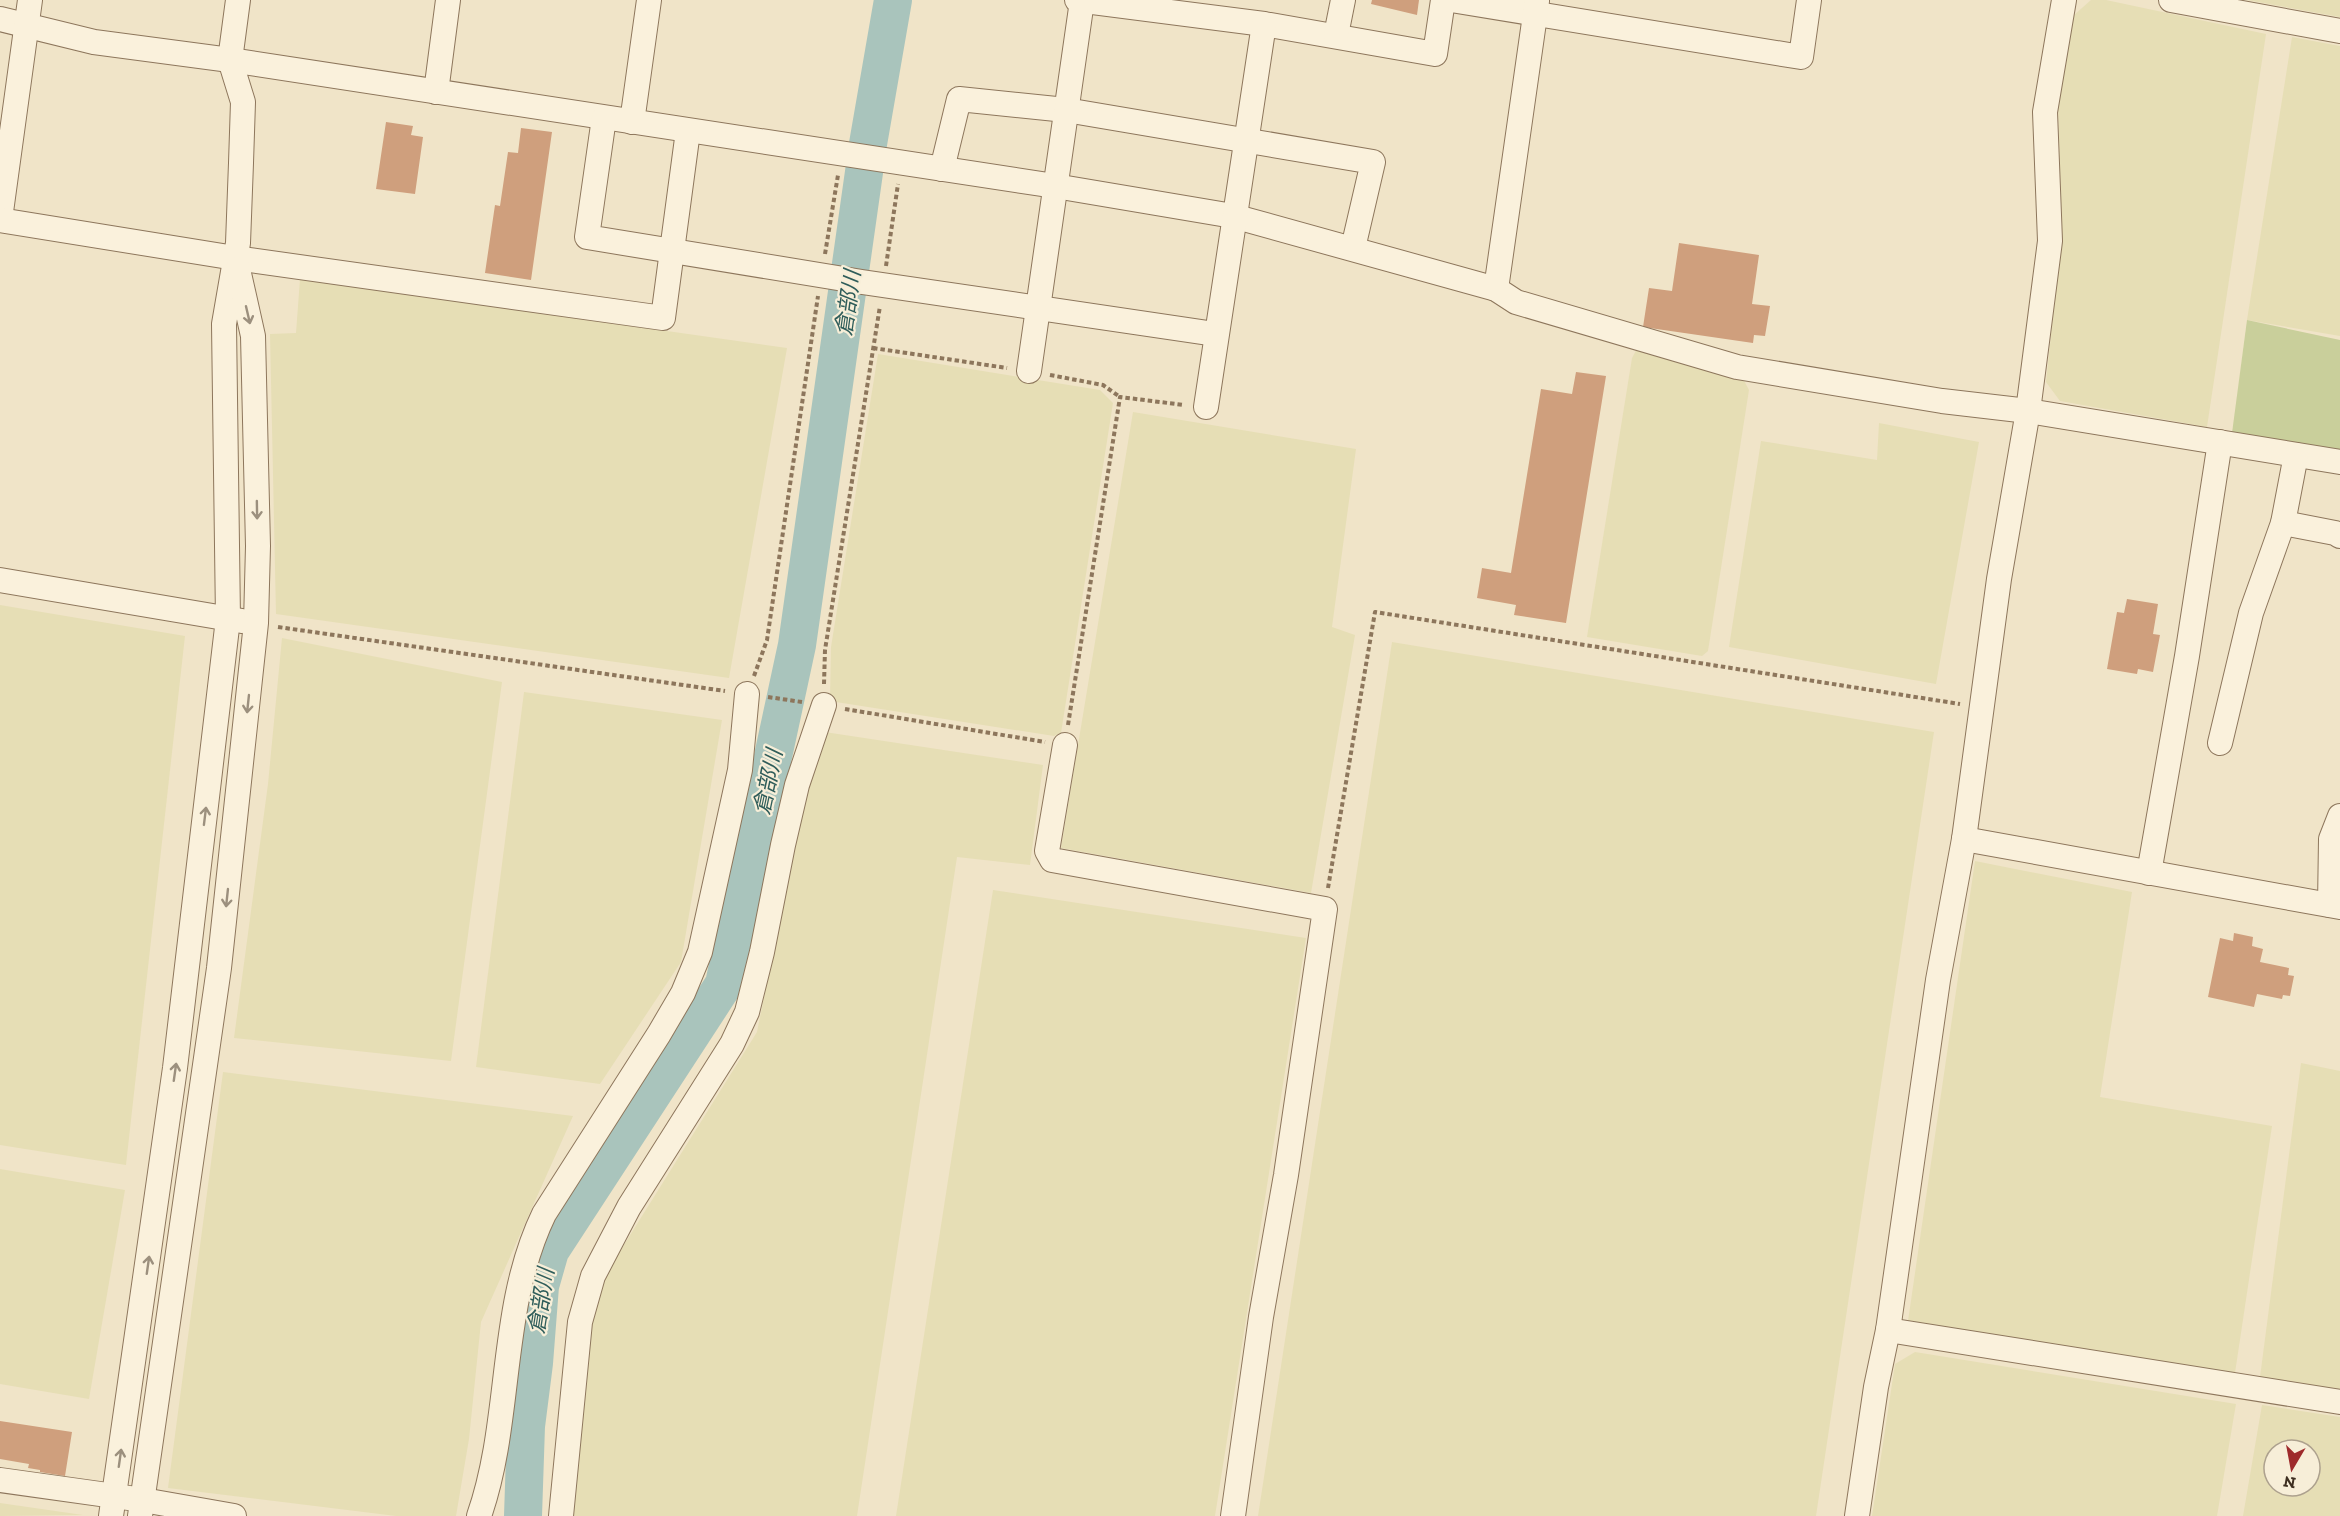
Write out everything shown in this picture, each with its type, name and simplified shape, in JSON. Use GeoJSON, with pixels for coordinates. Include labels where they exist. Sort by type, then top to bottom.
{"type":"FeatureCollection","features":[{"type":"Feature","properties":{"kind":"street"},"geometry":{"type":"LineString","coordinates":[[30,0],[0,220],[235,258],[663,318],[688,130]]}},
{"type":"Feature","properties":{"kind":"street"},"geometry":{"type":"LineString","coordinates":[[113,1506],[175,1068],[228,619],[224,324],[238,243],[243,102],[230,60],[238,0]]}},
{"type":"Feature","properties":{"kind":"street"},"geometry":{"type":"LineString","coordinates":[[436,92],[448,0]]}},
{"type":"Feature","properties":{"kind":"street"},"geometry":{"type":"LineString","coordinates":[[632,122],[649,0]]}},
{"type":"Feature","properties":{"kind":"street"},"geometry":{"type":"LineString","coordinates":[[1077,0],[1239,10],[1264,24],[1435,54],[1443,0]]}},
{"type":"Feature","properties":{"kind":"street"},"geometry":{"type":"LineString","coordinates":[[1336,35],[1342,0]]}},
{"type":"Feature","properties":{"kind":"street"},"geometry":{"type":"LineString","coordinates":[[1451,0],[1536,8],[1801,57],[1809,0]]}},
{"type":"Feature","properties":{"kind":"street"},"geometry":{"type":"LineString","coordinates":[[1857,1516],[1876,1387],[1888,1330],[1938,980],[1964,839],[1999,579],[2028,411],[2050,241],[2045,112],[2064,0]]}},
{"type":"Feature","properties":{"kind":"street"},"geometry":{"type":"LineString","coordinates":[[2171,0],[2340,31]]}},
{"type":"Feature","properties":{"kind":"street"},"geometry":{"type":"LineString","coordinates":[[1029,371],[1036,308],[1082,1]]}},
{"type":"Feature","properties":{"kind":"street"},"geometry":{"type":"LineString","coordinates":[[1496,290],[1536,8]]}},
{"type":"Feature","properties":{"kind":"street"},"geometry":{"type":"LineString","coordinates":[[0,19],[94,42],[230,60],[1055,186],[1233,216],[1496,290],[1516,302],[1737,367],[1942,401],[2028,411],[2340,462]]}},
{"type":"Feature","properties":{"kind":"street"},"geometry":{"type":"LineString","coordinates":[[1206,407],[1215,334],[1264,24]]}},
{"type":"Feature","properties":{"kind":"street"},"geometry":{"type":"LineString","coordinates":[[942,169],[959,99],[1066,110],[1373,162],[1353,248]]}},
{"type":"Feature","properties":{"kind":"street"},"geometry":{"type":"LineString","coordinates":[[604,118],[587,237],[852,280],[1215,334]]}},
{"type":"Feature","properties":{"kind":"street"},"geometry":{"type":"LineString","coordinates":[[142,1508],[219,968],[256,624],[258,546],[253,336],[235,258]]}},
{"type":"Feature","properties":{"kind":"street"},"geometry":{"type":"LineString","coordinates":[[2149,873],[2187,656],[2220,442]]}},
{"type":"Feature","properties":{"kind":"street"},"geometry":{"type":"LineString","coordinates":[[2220,743],[2251,613],[2283,523],[2296,455]]}},
{"type":"Feature","properties":{"kind":"street"},"geometry":{"type":"LineString","coordinates":[[2283,523],[2335,532],[2340,536]]}},
{"type":"Feature","properties":{"kind":"street"},"geometry":{"type":"LineString","coordinates":[[0,580],[256,624]]}},
{"type":"Feature","properties":{"kind":"street"},"geometry":{"type":"LineString","coordinates":[[479,1516],[490,1483],[511,1324],[532,1238],[544,1214],[659,1034],[682,993],[700,952],[740,770],[752,695]]}},
{"type":"Feature","properties":{"kind":"street"},"geometry":{"type":"LineString","coordinates":[[561,1516],[580,1322],[593,1276],[629,1207],[732,1044],[747,1012],[816,704]]}},
{"type":"Feature","properties":{"kind":"street"},"geometry":{"type":"LineString","coordinates":[[1065,745],[1047,851],[1052,860],[1325,909],[1286,1175],[1261,1317],[1233,1516]]}},
{"type":"Feature","properties":{"kind":"street"},"geometry":{"type":"LineString","coordinates":[[1964,839],[2335,906],[2331,839],[2340,816]]}},
{"type":"Feature","properties":{"kind":"street"},"geometry":{"type":"LineString","coordinates":[[1888,1330],[2340,1402]]}},
{"type":"Feature","properties":{"kind":"street"},"geometry":{"type":"LineString","coordinates":[[0,1480],[113,1506],[234,1516]]}},
{"type":"Feature","properties":{"kind":"path"},"geometry":{"type":"LineString","coordinates":[[752,695],[852,280],[870,158]]}},
{"type":"Feature","properties":{"kind":"path"},"geometry":{"type":"LineString","coordinates":[[816,704],[873,348],[852,280],[870,158]]}},
{"type":"Feature","properties":{"kind":"path"},"geometry":{"type":"LineString","coordinates":[[873,348],[1029,371],[1103,385],[1120,397],[1206,407]]}},
{"type":"Feature","properties":{"kind":"path"},"geometry":{"type":"LineString","coordinates":[[256,624],[816,704],[1065,745],[1120,397]]}},
{"type":"Feature","properties":{"kind":"path"},"geometry":{"type":"LineString","coordinates":[[1325,909],[1375,612],[1971,705],[1981,710]]}},
{"type":"Feature","properties":{"kind":"shaded area"},"geometry":{"type":"Polygon","coordinates":[[[2091,0],[2106,0],[2266,34],[2207,427],[2060,401],[2046,382],[2062,232],[2058,107],[2073,16],[2091,0]]]}},
{"type":"Feature","properties":{"kind":"shaded area"},"geometry":{"type":"Polygon","coordinates":[[[2247,0],[2340,0],[2340,17],[2247,0]]]}},
{"type":"Feature","properties":{"kind":"shaded area"},"geometry":{"type":"Polygon","coordinates":[[[2292,37],[2340,46],[2340,336],[2247,320],[2292,37]]]}},
{"type":"Feature","properties":{"kind":"shaded area"},"geometry":{"type":"Polygon","coordinates":[[[300,279],[787,348],[729,678],[276,614],[270,334],[296,333],[300,279]]]}},
{"type":"Feature","properties":{"kind":"shaded area"},"geometry":{"type":"Polygon","coordinates":[[[1639,345],[1741,375],[1749,390],[1708,651],[1702,656],[1587,637],[1632,358],[1639,345]]]}},
{"type":"Feature","properties":{"kind":"shaded area"},"geometry":{"type":"Polygon","coordinates":[[[878,354],[1100,390],[1113,403],[1061,733],[1054,736],[836,702],[830,698],[831,647],[878,354]]]}},
{"type":"Feature","properties":{"kind":"shaded area"},"geometry":{"type":"Polygon","coordinates":[[[1133,412],[1356,449],[1332,627],[1355,635],[1311,893],[1061,848],[1133,412]]]}},
{"type":"Feature","properties":{"kind":"shaded area"},"geometry":{"type":"Polygon","coordinates":[[[1879,423],[1979,442],[1936,684],[1729,647],[1761,441],[1877,460],[1879,423]]]}},
{"type":"Feature","properties":{"kind":"shaded area"},"geometry":{"type":"Polygon","coordinates":[[[0,605],[185,636],[126,1165],[0,1145],[0,605]]]}},
{"type":"Feature","properties":{"kind":"shaded area"},"geometry":{"type":"Polygon","coordinates":[[[282,638],[502,682],[451,1061],[234,1038],[268,784],[282,638]]]}},
{"type":"Feature","properties":{"kind":"shaded area"},"geometry":{"type":"Polygon","coordinates":[[[1392,642],[1934,732],[1816,1516],[1258,1516],[1392,642]]]}},
{"type":"Feature","properties":{"kind":"shaded area"},"geometry":{"type":"Polygon","coordinates":[[[524,692],[722,720],[681,962],[600,1084],[476,1067],[524,692]]]}},
{"type":"Feature","properties":{"kind":"shaded area"},"geometry":{"type":"Polygon","coordinates":[[[818,731],[1043,765],[1030,865],[957,857],[857,1516],[572,1516],[592,1296],[757,1032],[818,731]]]}},
{"type":"Feature","properties":{"kind":"shaded area"},"geometry":{"type":"Polygon","coordinates":[[[1975,861],[2132,892],[2100,1097],[2272,1126],[2235,1373],[1908,1321],[1975,861]]]}},
{"type":"Feature","properties":{"kind":"shaded area"},"geometry":{"type":"Polygon","coordinates":[[[993,890],[1306,938],[1215,1516],[896,1516],[993,890]]]}},
{"type":"Feature","properties":{"kind":"shaded area"},"geometry":{"type":"Polygon","coordinates":[[[2301,1063],[2340,1071],[2340,1390],[2260,1377],[2301,1063]]]}},
{"type":"Feature","properties":{"kind":"shaded area"},"geometry":{"type":"Polygon","coordinates":[[[223,1072],[573,1116],[481,1322],[469,1439],[456,1516],[396,1516],[168,1488],[223,1072]]]}},
{"type":"Feature","properties":{"kind":"shaded area"},"geometry":{"type":"Polygon","coordinates":[[[0,1169],[125,1190],[89,1399],[0,1384],[0,1169]]]}},
{"type":"Feature","properties":{"kind":"shaded area"},"geometry":{"type":"Polygon","coordinates":[[[1915,1352],[2236,1404],[2217,1516],[1872,1516],[1895,1364],[1915,1352]]]}},
{"type":"Feature","properties":{"kind":"shaded area"},"geometry":{"type":"Polygon","coordinates":[[[2262,1405],[2340,1417],[2340,1516],[2243,1516],[2262,1405]]]}},
{"type":"Feature","properties":{"kind":"shaded area"},"geometry":{"type":"Polygon","coordinates":[[[0,1503],[83,1515],[0,1516],[0,1503]]]}},
{"type":"Feature","properties":{"kind":"green space"},"geometry":{"type":"Polygon","coordinates":[[[2247,320],[2340,340],[2340,452],[2232,433],[2247,320]]]}},
{"type":"Feature","properties":{"kind":"building"},"geometry":{"type":"Polygon","coordinates":[[[1372,0],[1419,0],[1417,15],[1371,4],[1372,0]]]}},
{"type":"Feature","properties":{"kind":"building"},"geometry":{"type":"Polygon","coordinates":[[[386,122],[413,126],[411,135],[423,137],[415,194],[376,189],[386,122]]]}},
{"type":"Feature","properties":{"kind":"building"},"geometry":{"type":"Polygon","coordinates":[[[521,128],[552,132],[531,280],[485,273],[495,205],[500,206],[508,152],[518,153],[521,128]]]}},
{"type":"Feature","properties":{"kind":"building"},"geometry":{"type":"Polygon","coordinates":[[[1679,243],[1759,255],[1752,304],[1770,306],[1765,336],[1754,335],[1753,343],[1643,327],[1649,288],[1672,291],[1679,243]]]}},
{"type":"Feature","properties":{"kind":"building"},"geometry":{"type":"Polygon","coordinates":[[[1576,372],[1606,376],[1566,623],[1514,615],[1516,605],[1477,598],[1482,568],[1511,573],[1541,389],[1572,394],[1576,372]]]}},
{"type":"Feature","properties":{"kind":"building"},"geometry":{"type":"Polygon","coordinates":[[[2127,599],[2158,604],[2153,634],[2160,635],[2153,672],[2138,669],[2137,674],[2107,669],[2117,612],[2124,613],[2127,599]]]}},
{"type":"Feature","properties":{"kind":"building"},"geometry":{"type":"Polygon","coordinates":[[[2234,933],[2253,937],[2252,946],[2263,949],[2260,962],[2289,968],[2288,975],[2294,976],[2290,996],[2283,995],[2282,999],[2257,994],[2254,1007],[2208,997],[2220,938],[2233,941],[2234,933]]]}},
{"type":"Feature","properties":{"kind":"building"},"geometry":{"type":"Polygon","coordinates":[[[0,1421],[72,1432],[65,1476],[28,1468],[29,1464],[0,1459],[0,1421]]]}},
{"type":"Feature","properties":{"kind":"waterway","name":"倉部川"},"geometry":{"type":"LineString","coordinates":[[523,1516],[526,1426],[540,1286],[550,1251],[724,984],[797,645],[868,144],[893,0]]}}]}
